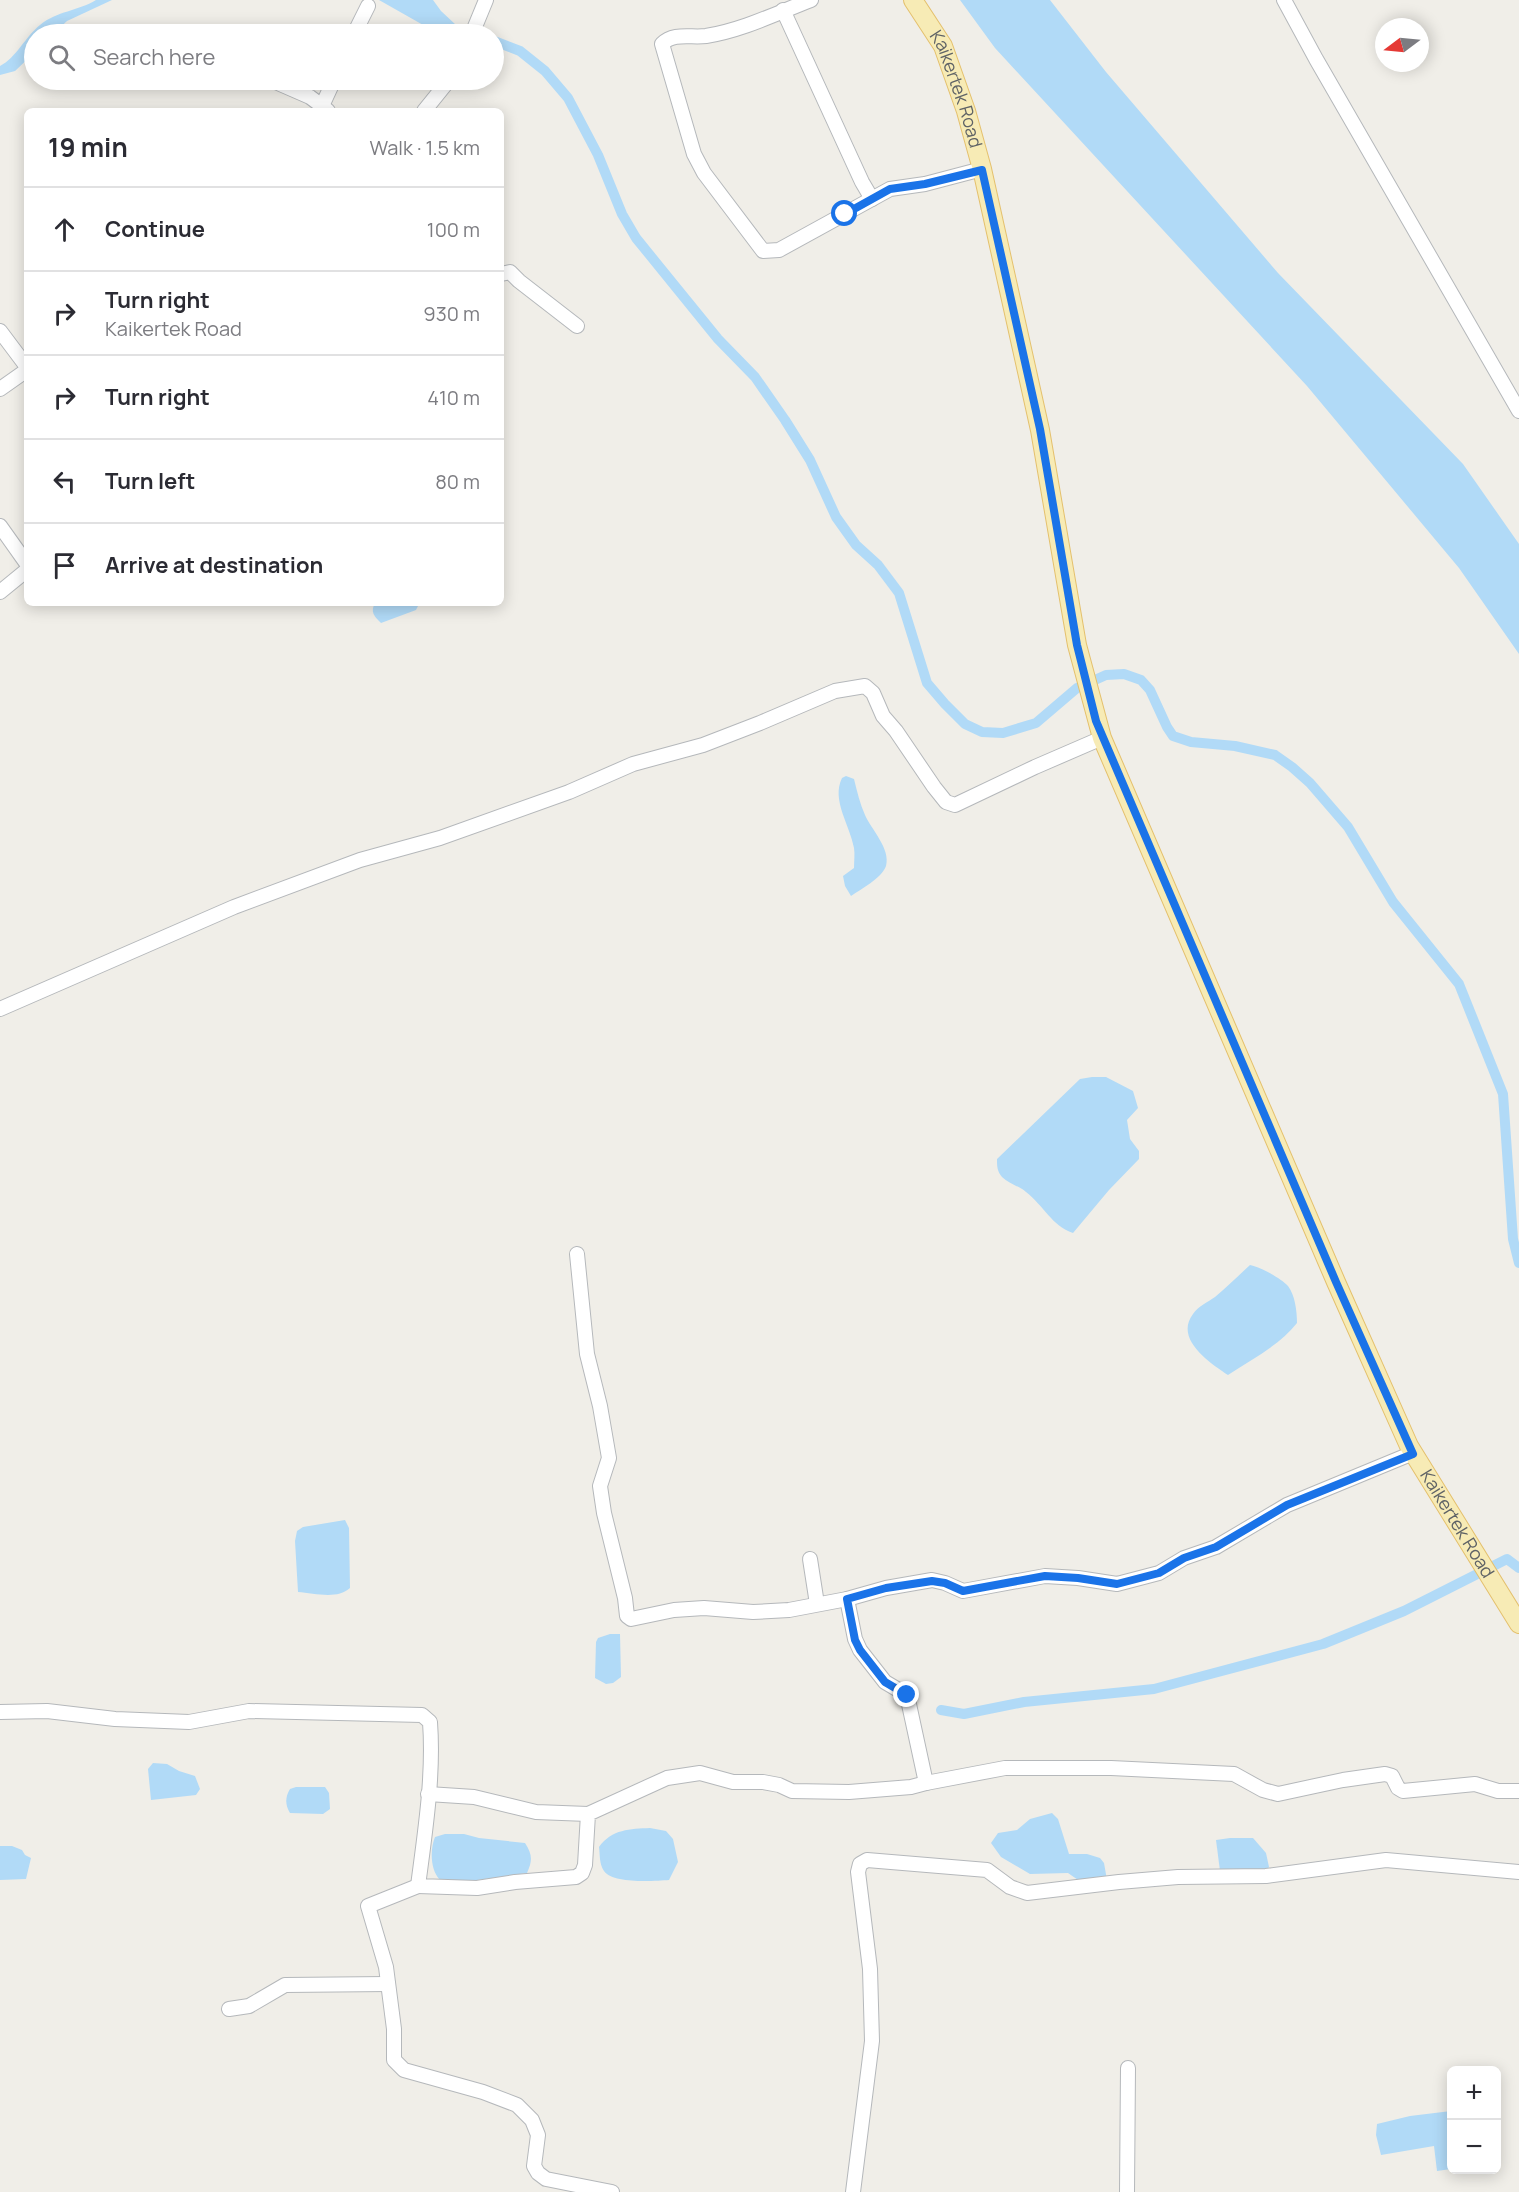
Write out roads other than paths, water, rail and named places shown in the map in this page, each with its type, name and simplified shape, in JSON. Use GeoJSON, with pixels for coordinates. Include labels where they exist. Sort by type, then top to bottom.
{"type":"FeatureCollection","features":[{"type":"Feature","properties":{"kind":"main road","name":"Kaikertek Road"},"geometry":{"type":"LineString","coordinates":[[913,0],[943,46],[966,111],[982,170],[1040,429],[1077,645],[1099,730],[1336,1282],[1413,1454],[1519,1624]]}},
{"type":"Feature","properties":{"kind":"street"},"geometry":{"type":"LineString","coordinates":[[476,24],[486,0]]}},
{"type":"Feature","properties":{"kind":"street"},"geometry":{"type":"LineString","coordinates":[[812,0],[742,27],[705,36],[672,38],[662,44],[694,154],[704,173],[763,251],[779,250],[890,189],[925,184],[982,170]]}},
{"type":"Feature","properties":{"kind":"street"},"geometry":{"type":"LineString","coordinates":[[1284,0],[1519,411]]}},
{"type":"Feature","properties":{"kind":"street"},"geometry":{"type":"LineString","coordinates":[[359,24],[368,6]]}},
{"type":"Feature","properties":{"kind":"street"},"geometry":{"type":"LineString","coordinates":[[783,10],[862,182],[872,199]]}},
{"type":"Feature","properties":{"kind":"street"},"geometry":{"type":"LineString","coordinates":[[294,90],[310,97],[322,108]]}},
{"type":"Feature","properties":{"kind":"street"},"geometry":{"type":"LineString","coordinates":[[323,108],[330,90]]}},
{"type":"Feature","properties":{"kind":"street"},"geometry":{"type":"LineString","coordinates":[[426,108],[441,90]]}},
{"type":"Feature","properties":{"kind":"street"},"geometry":{"type":"LineString","coordinates":[[504,273],[510,272],[577,326]]}},
{"type":"Feature","properties":{"kind":"street"},"geometry":{"type":"LineString","coordinates":[[0,331],[24,365]]}},
{"type":"Feature","properties":{"kind":"street"},"geometry":{"type":"LineString","coordinates":[[0,389],[24,371]]}},
{"type":"Feature","properties":{"kind":"street"},"geometry":{"type":"LineString","coordinates":[[0,526],[24,560]]}},
{"type":"Feature","properties":{"kind":"street"},"geometry":{"type":"LineString","coordinates":[[0,592],[24,572]]}},
{"type":"Feature","properties":{"kind":"street"},"geometry":{"type":"LineString","coordinates":[[0,1009],[234,907],[360,860],[440,838],[569,792],[633,764],[703,745],[835,691],[865,686],[873,693],[883,716],[896,731],[934,787],[946,802],[956,805],[1035,767],[1099,730]]}},
{"type":"Feature","properties":{"kind":"street"},"geometry":{"type":"LineString","coordinates":[[577,1254],[587,1354],[600,1406],[609,1458],[600,1486],[627,1616],[631,1619],[674,1610],[704,1608],[753,1612],[789,1610],[847,1599],[886,1588],[932,1581],[945,1583],[963,1591],[1045,1576],[1117,1584],[1159,1573],[1184,1558],[1216,1547],[1287,1505],[1413,1454]]}},
{"type":"Feature","properties":{"kind":"street"},"geometry":{"type":"LineString","coordinates":[[810,1559],[817,1604]]}},
{"type":"Feature","properties":{"kind":"street"},"geometry":{"type":"LineString","coordinates":[[847,1599],[855,1640],[860,1650],[885,1682],[907,1695],[926,1783]]}},
{"type":"Feature","properties":{"kind":"street"},"geometry":{"type":"LineString","coordinates":[[0,1712],[47,1711],[115,1719],[189,1722],[249,1711],[422,1714],[430,1722],[428,1794],[418,1886]]}},
{"type":"Feature","properties":{"kind":"street"},"geometry":{"type":"LineString","coordinates":[[428,1794],[474,1797],[536,1812],[588,1814],[667,1778],[700,1773],[733,1782],[763,1782],[779,1785],[792,1791],[849,1792],[911,1787],[1005,1768],[1111,1768],[1234,1773],[1263,1790],[1278,1794],[1343,1780],[1385,1774],[1392,1776],[1398,1788],[1403,1791],[1475,1784],[1498,1791],[1519,1791]]}},
{"type":"Feature","properties":{"kind":"street"},"geometry":{"type":"LineString","coordinates":[[588,1814],[585,1865],[582,1873],[576,1877],[477,1888],[418,1886],[368,1906],[386,1967],[394,2029],[394,2060],[404,2070],[483,2092],[517,2105],[532,2120],[538,2135],[534,2166],[538,2173],[546,2179],[612,2192]]}},
{"type":"Feature","properties":{"kind":"street"},"geometry":{"type":"LineString","coordinates":[[853,2192],[872,2041],[870,1970],[858,1872],[860,1864],[867,1860],[987,1870],[1010,1887],[1027,1893],[1178,1877],[1266,1876],[1386,1860],[1519,1872]]}},
{"type":"Feature","properties":{"kind":"street"},"geometry":{"type":"LineString","coordinates":[[229,2009],[249,2006],[285,1985],[388,1984]]}},
{"type":"Feature","properties":{"kind":"street"},"geometry":{"type":"LineString","coordinates":[[1127,2192],[1128,2068]]}},
{"type":"Feature","properties":{"kind":"water"},"geometry":{"type":"Polygon","coordinates":[[[96,0],[112,0],[64,24],[41,24],[53,17],[96,0]]]}},
{"type":"Feature","properties":{"kind":"water"},"geometry":{"type":"Polygon","coordinates":[[[379,0],[433,0],[455,24],[421,24],[379,0]]]}},
{"type":"Feature","properties":{"kind":"water"},"geometry":{"type":"Polygon","coordinates":[[[960,0],[1050,0],[1106,72],[1278,273],[1463,464],[1519,544],[1519,654],[1459,568],[1307,386],[995,48],[960,0]]]}},
{"type":"Feature","properties":{"kind":"water"},"geometry":{"type":"Polygon","coordinates":[[[24,42],[24,62],[15,71],[0,75],[0,66],[11,58],[24,42]]]}},
{"type":"Feature","properties":{"kind":"water"},"geometry":{"type":"Polygon","coordinates":[[[374,606],[418,606],[416,610],[381,623],[376,618],[374,606]]]}},
{"type":"Feature","properties":{"kind":"water"},"geometry":{"type":"Polygon","coordinates":[[[846,776],[854,779],[863,811],[883,846],[887,860],[880,875],[851,896],[845,886],[843,876],[854,868],[854,850],[842,813],[839,795],[839,786],[842,778],[846,776]]]}},
{"type":"Feature","properties":{"kind":"water"},"geometry":{"type":"Polygon","coordinates":[[[1106,1077],[1133,1091],[1138,1108],[1127,1120],[1130,1139],[1139,1151],[1139,1159],[1073,1233],[1053,1220],[1026,1192],[1002,1177],[999,1173],[997,1159],[1080,1079],[1106,1077]]]}},
{"type":"Feature","properties":{"kind":"water"},"geometry":{"type":"Polygon","coordinates":[[[1250,1265],[1270,1273],[1288,1286],[1295,1303],[1297,1323],[1274,1345],[1228,1375],[1212,1364],[1197,1349],[1191,1341],[1188,1323],[1198,1309],[1215,1297],[1250,1265]]]}},
{"type":"Feature","properties":{"kind":"water"},"geometry":{"type":"Polygon","coordinates":[[[345,1520],[349,1528],[350,1588],[345,1592],[332,1595],[298,1592],[295,1541],[297,1531],[303,1527],[345,1520]]]}},
{"type":"Feature","properties":{"kind":"water"},"geometry":{"type":"Polygon","coordinates":[[[620,1634],[621,1677],[613,1683],[606,1684],[595,1678],[596,1642],[598,1638],[620,1634]]]}},
{"type":"Feature","properties":{"kind":"water"},"geometry":{"type":"Polygon","coordinates":[[[153,1763],[167,1764],[195,1776],[200,1789],[196,1795],[151,1800],[148,1769],[153,1763]]]}},
{"type":"Feature","properties":{"kind":"water"},"geometry":{"type":"Polygon","coordinates":[[[325,1787],[329,1793],[330,1809],[323,1814],[290,1813],[286,1798],[290,1789],[325,1787]]]}},
{"type":"Feature","properties":{"kind":"water"},"geometry":{"type":"Polygon","coordinates":[[[1052,1813],[1058,1819],[1069,1854],[1087,1854],[1100,1858],[1104,1863],[1107,1880],[1081,1882],[1068,1873],[1030,1874],[1001,1857],[991,1843],[998,1833],[1017,1830],[1030,1819],[1052,1813]]]}},
{"type":"Feature","properties":{"kind":"water"},"geometry":{"type":"Polygon","coordinates":[[[650,1828],[666,1831],[673,1839],[678,1862],[669,1880],[624,1880],[604,1871],[600,1862],[599,1847],[604,1841],[622,1831],[650,1828]]]}},
{"type":"Feature","properties":{"kind":"water"},"geometry":{"type":"Polygon","coordinates":[[[445,1834],[464,1834],[525,1843],[531,1857],[527,1873],[449,1884],[441,1881],[434,1871],[432,1847],[435,1837],[445,1834]]]}},
{"type":"Feature","properties":{"kind":"water"},"geometry":{"type":"Polygon","coordinates":[[[1253,1838],[1266,1853],[1269,1867],[1265,1872],[1220,1871],[1216,1840],[1253,1838]]]}},
{"type":"Feature","properties":{"kind":"water"},"geometry":{"type":"Polygon","coordinates":[[[0,1846],[12,1846],[22,1850],[31,1858],[26,1879],[0,1880],[0,1846]]]}},
{"type":"Feature","properties":{"kind":"water"},"geometry":{"type":"Polygon","coordinates":[[[1447,2111],[1447,2170],[1437,2171],[1434,2146],[1381,2155],[1376,2135],[1377,2124],[1410,2116],[1447,2111]]]}},
{"type":"Feature","properties":{"kind":"waterway"},"geometry":{"type":"LineString","coordinates":[[504,45],[520,51],[545,71],[568,98],[598,155],[622,214],[636,238],[718,339],[755,377],[785,420],[810,460],[836,517],[856,545],[878,565],[899,593],[927,683],[965,724],[982,732],[1003,733],[1036,723],[1077,688],[1106,675],[1124,674],[1141,680],[1150,690],[1173,736],[1191,742],[1235,746],[1275,755],[1310,783],[1348,827],[1393,902],[1459,984],[1503,1094],[1513,1239],[1519,1263]]}},
{"type":"Feature","properties":{"kind":"waterway"},"geometry":{"type":"LineString","coordinates":[[941,1710],[964,1714],[1024,1702],[1154,1689],[1323,1644],[1404,1611],[1507,1559],[1519,1568]]}}]}
